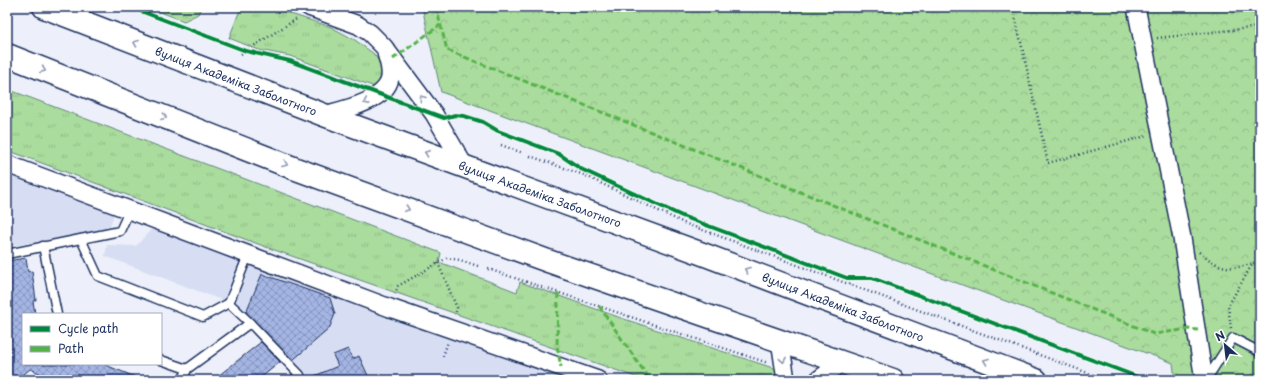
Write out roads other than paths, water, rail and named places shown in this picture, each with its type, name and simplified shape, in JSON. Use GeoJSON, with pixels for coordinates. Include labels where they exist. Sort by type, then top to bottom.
{"type":"FeatureCollection","features":[{"type":"Feature","properties":{"kind":"highway","name":"вулиця Академіка Заболотного"},"geometry":{"type":"LineString","coordinates":[[44,7],[324,115],[700,253],[1036,380]]}},
{"type":"Feature","properties":{"kind":"highway"},"geometry":{"type":"LineString","coordinates":[[7,55],[318,177],[548,261],[893,380]]}},
{"type":"Feature","properties":{"kind":"street"},"geometry":{"type":"LineString","coordinates":[[1136,7],[1182,238],[1205,380]]}},
{"type":"Feature","properties":{"kind":"street"},"geometry":{"type":"LineString","coordinates":[[311,8],[331,11],[358,25],[370,33],[384,47],[437,118],[465,167]]}},
{"type":"Feature","properties":{"kind":"street"},"geometry":{"type":"LineString","coordinates":[[324,115],[359,105],[374,98],[386,85],[390,78],[388,60],[384,47]]}},
{"type":"Feature","properties":{"kind":"street"},"geometry":{"type":"LineString","coordinates":[[7,164],[390,308],[598,380]]}},
{"type":"Feature","properties":{"kind":"street"},"geometry":{"type":"LineString","coordinates":[[780,340],[786,377]]}},
{"type":"Feature","properties":{"kind":"street"},"geometry":{"type":"LineString","coordinates":[[818,380],[842,362]]}},
{"type":"Feature","properties":{"kind":"lane"},"geometry":{"type":"LineString","coordinates":[[7,254],[120,231],[130,209]]}},
{"type":"Feature","properties":{"kind":"lane"},"geometry":{"type":"LineString","coordinates":[[81,239],[98,276],[203,317],[230,302],[248,255]]}},
{"type":"Feature","properties":{"kind":"lane"},"geometry":{"type":"LineString","coordinates":[[43,246],[57,313]]}},
{"type":"Feature","properties":{"kind":"lane"},"geometry":{"type":"LineString","coordinates":[[230,302],[299,378]]}},
{"type":"Feature","properties":{"kind":"lane"},"geometry":{"type":"LineString","coordinates":[[183,380],[187,369],[250,323]]}},
{"type":"Feature","properties":{"kind":"lane"},"geometry":{"type":"LineString","coordinates":[[1205,380],[1233,338],[1260,352]]}},
{"type":"Feature","properties":{"kind":"lane"},"geometry":{"type":"LineString","coordinates":[[162,360],[187,369]]}}]}
